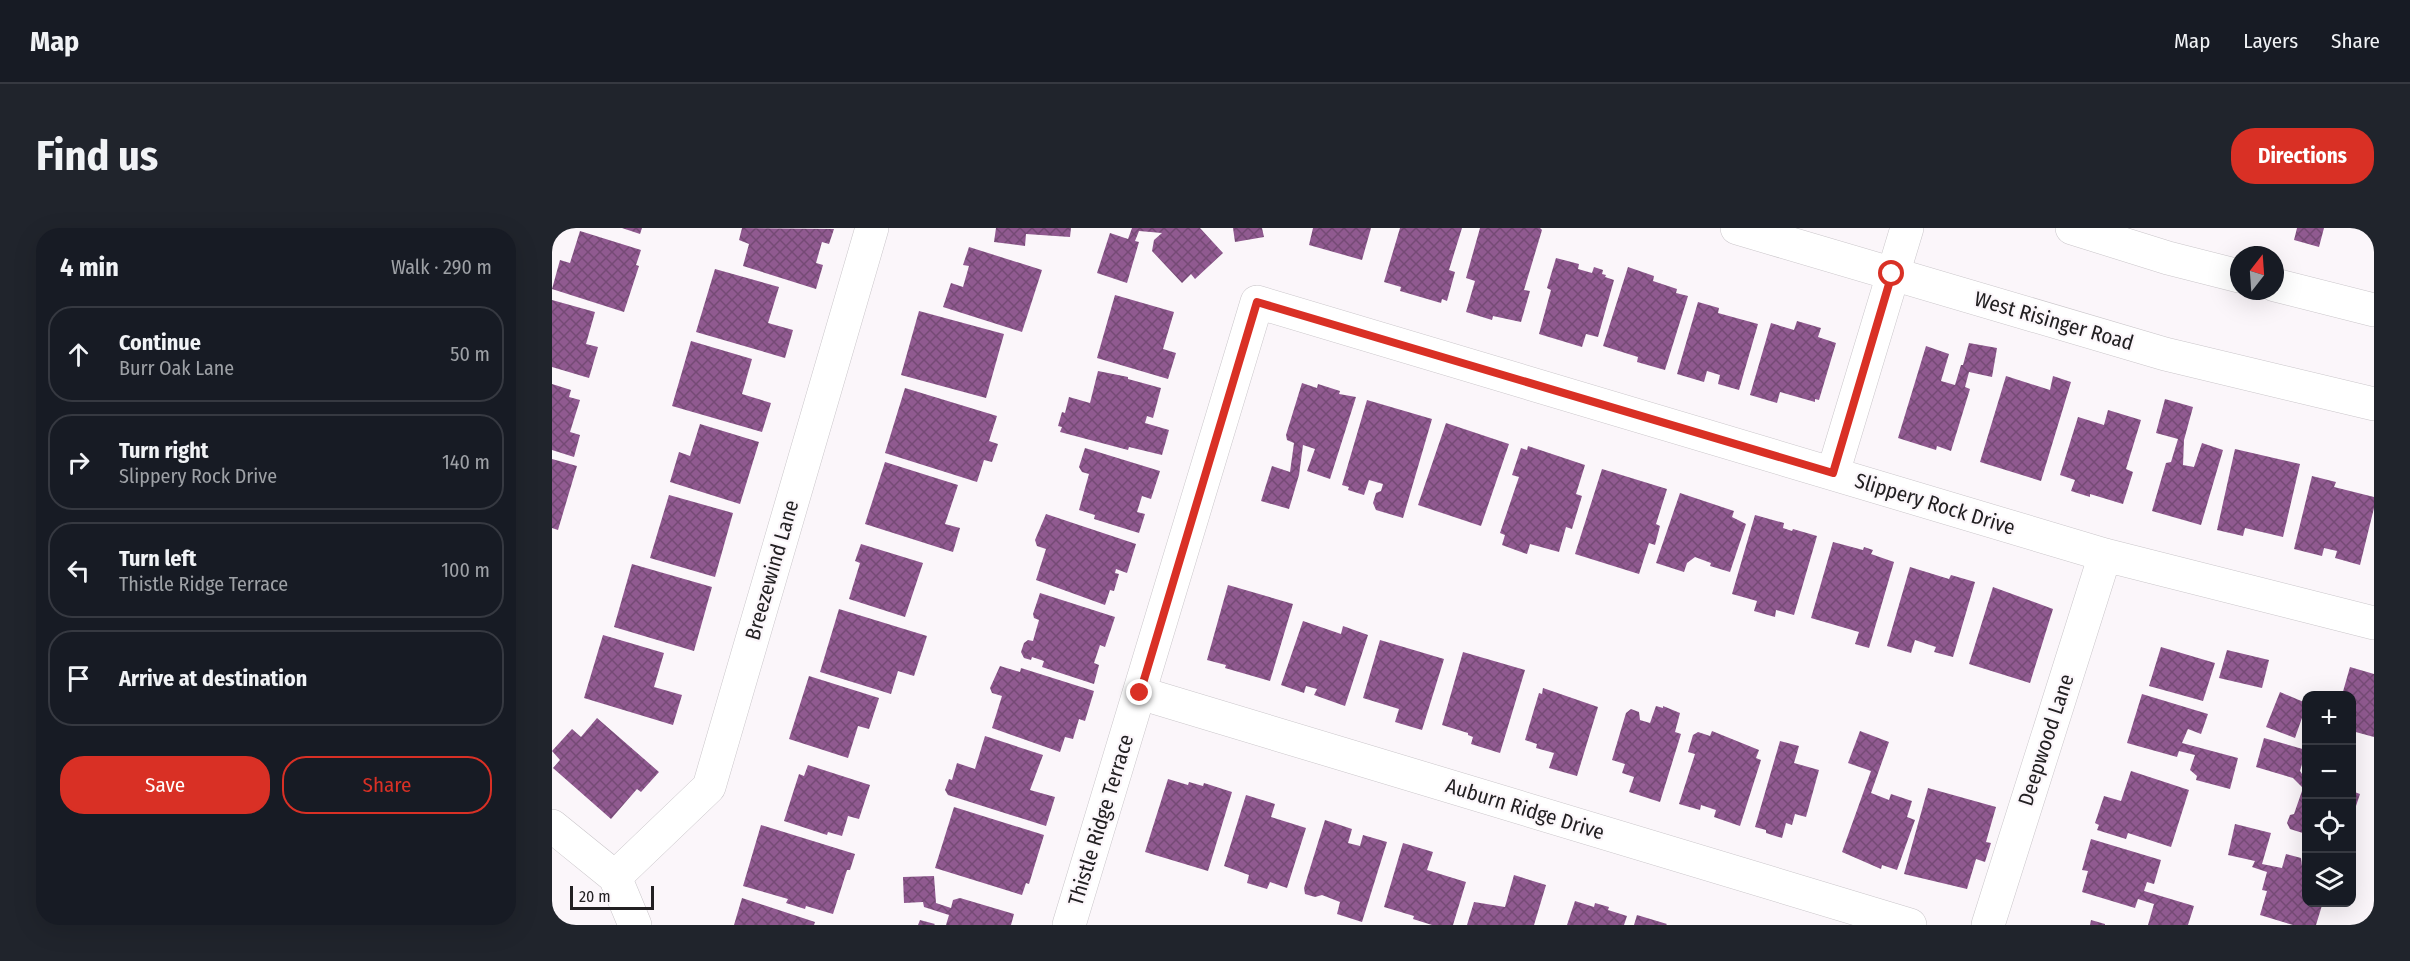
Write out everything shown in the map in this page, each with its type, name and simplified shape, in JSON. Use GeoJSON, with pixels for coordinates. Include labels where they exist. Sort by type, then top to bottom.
{"type":"FeatureCollection","features":[{"type":"Feature","properties":{"kind":"street","name":"Breezewind Lane"},"geometry":{"type":"LineString","coordinates":[[615,877],[709,787],[872,228]]}},
{"type":"Feature","properties":{"kind":"street","name":"West Risinger Road"},"geometry":{"type":"LineString","coordinates":[[1737,228],[2165,354],[2374,404]]}},
{"type":"Feature","properties":{"kind":"street"},"geometry":{"type":"LineString","coordinates":[[1833,473],[1906,228]]}},
{"type":"Feature","properties":{"kind":"street"},"geometry":{"type":"LineString","coordinates":[[2072,228],[2168,258],[2230,274]]}},
{"type":"Feature","properties":{"kind":"street"},"geometry":{"type":"LineString","coordinates":[[2284,287],[2374,310]]}},
{"type":"Feature","properties":{"kind":"street","name":"Slippery Rock Drive"},"geometry":{"type":"LineString","coordinates":[[1257,302],[2105,555],[2374,623]]}},
{"type":"Feature","properties":{"kind":"street","name":"Thistle Ridge Terrace"},"geometry":{"type":"LineString","coordinates":[[1069,925],[1257,302]]}},
{"type":"Feature","properties":{"kind":"street","name":"Deepwood Lane"},"geometry":{"type":"LineString","coordinates":[[1988,925],[2105,555]]}},
{"type":"Feature","properties":{"kind":"street","name":"Auburn Ridge Drive"},"geometry":{"type":"LineString","coordinates":[[1140,693],[1910,925]]}},
{"type":"Feature","properties":{"kind":"street"},"geometry":{"type":"LineString","coordinates":[[552,826],[615,877],[635,925]]}},
{"type":"Feature","properties":{"kind":"building"},"geometry":{"type":"Polygon","coordinates":[[[622,228],[642,228],[640,234],[622,228]]]}},
{"type":"Feature","properties":{"kind":"building"},"geometry":{"type":"Polygon","coordinates":[[[742,228],[834,229],[829,244],[822,242],[816,263],[823,265],[816,289],[743,266],[749,244],[739,240],[742,228]]]}},
{"type":"Feature","properties":{"kind":"building"},"geometry":{"type":"Polygon","coordinates":[[[996,228],[1071,228],[1070,237],[1026,234],[1025,246],[994,242],[996,228]]]}},
{"type":"Feature","properties":{"kind":"building"},"geometry":{"type":"Polygon","coordinates":[[[1132,228],[1200,228],[1223,253],[1195,279],[1191,274],[1182,283],[1152,251],[1154,240],[1162,233],[1139,231],[1135,241],[1139,242],[1127,283],[1097,273],[1110,233],[1128,239],[1132,228]]]}},
{"type":"Feature","properties":{"kind":"building"},"geometry":{"type":"Polygon","coordinates":[[[1233,228],[1262,228],[1264,237],[1235,242],[1233,228]]]}},
{"type":"Feature","properties":{"kind":"building"},"geometry":{"type":"Polygon","coordinates":[[[1313,228],[1371,228],[1362,260],[1309,245],[1313,228]]]}},
{"type":"Feature","properties":{"kind":"building"},"geometry":{"type":"Polygon","coordinates":[[[1400,228],[1462,228],[1449,270],[1455,272],[1447,301],[1442,299],[1441,303],[1400,291],[1401,287],[1384,282],[1400,228]]]}},
{"type":"Feature","properties":{"kind":"building"},"geometry":{"type":"Polygon","coordinates":[[[1480,228],[1540,228],[1542,230],[1524,290],[1530,291],[1521,322],[1493,316],[1492,320],[1466,312],[1475,281],[1466,278],[1480,228]]]}},
{"type":"Feature","properties":{"kind":"building"},"geometry":{"type":"Polygon","coordinates":[[[2297,228],[2324,228],[2319,247],[2294,240],[2297,228]]]}},
{"type":"Feature","properties":{"kind":"building"},"geometry":{"type":"Polygon","coordinates":[[[580,231],[641,250],[636,265],[639,266],[624,312],[552,289],[560,260],[570,263],[580,231]]]}},
{"type":"Feature","properties":{"kind":"building"},"geometry":{"type":"Polygon","coordinates":[[[969,247],[1042,270],[1022,332],[943,307],[951,283],[963,287],[969,266],[963,265],[969,247]]]}},
{"type":"Feature","properties":{"kind":"building"},"geometry":{"type":"Polygon","coordinates":[[[1556,258],[1579,264],[1578,269],[1592,273],[1594,267],[1603,270],[1602,274],[1606,275],[1605,277],[1614,280],[1598,337],[1586,334],[1582,347],[1539,334],[1551,290],[1547,288],[1556,258]]]}},
{"type":"Feature","properties":{"kind":"building"},"geometry":{"type":"Polygon","coordinates":[[[1628,267],[1654,276],[1653,281],[1677,289],[1676,293],[1688,296],[1665,370],[1637,362],[1638,357],[1603,346],[1628,267]]]}},
{"type":"Feature","properties":{"kind":"building"},"geometry":{"type":"Polygon","coordinates":[[[715,269],[779,287],[768,323],[793,330],[785,358],[696,332],[715,269]]]}},
{"type":"Feature","properties":{"kind":"building"},"geometry":{"type":"Polygon","coordinates":[[[1115,295],[1174,312],[1163,349],[1176,353],[1168,379],[1097,358],[1115,295]]]}},
{"type":"Feature","properties":{"kind":"building"},"geometry":{"type":"Polygon","coordinates":[[[552,300],[595,312],[586,344],[598,347],[589,378],[552,367],[552,300]]]}},
{"type":"Feature","properties":{"kind":"building"},"geometry":{"type":"Polygon","coordinates":[[[1698,302],[1719,308],[1718,313],[1758,324],[1739,390],[1718,384],[1720,375],[1707,371],[1704,382],[1677,374],[1698,302]]]}},
{"type":"Feature","properties":{"kind":"building"},"geometry":{"type":"Polygon","coordinates":[[[919,311],[1004,334],[986,398],[901,375],[919,311]]]}},
{"type":"Feature","properties":{"kind":"building"},"geometry":{"type":"Polygon","coordinates":[[[1797,321],[1821,328],[1818,337],[1836,343],[1819,400],[1815,399],[1815,402],[1780,392],[1777,403],[1750,395],[1771,323],[1794,330],[1797,321]]]}},
{"type":"Feature","properties":{"kind":"building"},"geometry":{"type":"Polygon","coordinates":[[[691,341],[752,359],[742,394],[771,403],[762,432],[672,406],[691,341]]]}},
{"type":"Feature","properties":{"kind":"building"},"geometry":{"type":"Polygon","coordinates":[[[1969,343],[1997,348],[1992,377],[1969,372],[1965,387],[1970,389],[1951,451],[1937,446],[1936,450],[1898,438],[1926,346],[1949,354],[1941,381],[1955,385],[1969,343]]]}},
{"type":"Feature","properties":{"kind":"building"},"geometry":{"type":"Polygon","coordinates":[[[1098,371],[1128,377],[1128,379],[1161,388],[1153,418],[1147,416],[1145,423],[1169,430],[1162,455],[1129,447],[1128,450],[1060,432],[1062,427],[1058,426],[1062,412],[1065,413],[1069,397],[1090,403],[1098,371]]]}},
{"type":"Feature","properties":{"kind":"building"},"geometry":{"type":"Polygon","coordinates":[[[2006,376],[2050,390],[2053,376],[2071,382],[2041,481],[1980,462],[2006,376]]]}},
{"type":"Feature","properties":{"kind":"building"},"geometry":{"type":"Polygon","coordinates":[[[1302,383],[1317,388],[1318,384],[1340,391],[1339,394],[1356,397],[1330,479],[1307,471],[1315,449],[1303,445],[1299,475],[1289,509],[1261,501],[1272,466],[1290,472],[1294,443],[1287,440],[1286,435],[1302,383]]]}},
{"type":"Feature","properties":{"kind":"building"},"geometry":{"type":"Polygon","coordinates":[[[552,384],[571,390],[569,397],[580,400],[570,432],[580,435],[574,457],[552,450],[552,384]]]}},
{"type":"Feature","properties":{"kind":"building"},"geometry":{"type":"Polygon","coordinates":[[[905,388],[997,416],[989,441],[998,444],[992,462],[984,460],[977,482],[885,453],[905,388]]]}},
{"type":"Feature","properties":{"kind":"building"},"geometry":{"type":"Polygon","coordinates":[[[2165,399],[2193,407],[2184,440],[2183,465],[2194,467],[2202,443],[2223,450],[2201,525],[2152,511],[2166,463],[2171,462],[2178,439],[2156,433],[2165,399]]]}},
{"type":"Feature","properties":{"kind":"building"},"geometry":{"type":"Polygon","coordinates":[[[1367,400],[1432,419],[1403,518],[1376,510],[1373,503],[1376,493],[1381,491],[1383,484],[1369,480],[1364,495],[1348,490],[1349,487],[1342,485],[1367,400]]]}},
{"type":"Feature","properties":{"kind":"building"},"geometry":{"type":"Polygon","coordinates":[[[2108,410],[2141,420],[2126,469],[2133,472],[2123,504],[2071,491],[2075,480],[2060,475],[2078,417],[2104,425],[2108,410]]]}},
{"type":"Feature","properties":{"kind":"building"},"geometry":{"type":"Polygon","coordinates":[[[1446,423],[1509,444],[1481,526],[1418,505],[1446,423]]]}},
{"type":"Feature","properties":{"kind":"building"},"geometry":{"type":"Polygon","coordinates":[[[700,424],[759,442],[740,504],[670,482],[679,452],[690,456],[700,424]]]}},
{"type":"Feature","properties":{"kind":"building"},"geometry":{"type":"Polygon","coordinates":[[[1528,446],[1585,465],[1576,494],[1582,496],[1572,529],[1566,527],[1559,552],[1530,544],[1527,554],[1502,545],[1505,535],[1500,533],[1519,477],[1512,475],[1521,448],[1527,450],[1528,446]]]}},
{"type":"Feature","properties":{"kind":"building"},"geometry":{"type":"Polygon","coordinates":[[[1085,448],[1160,471],[1151,499],[1142,496],[1137,512],[1145,514],[1139,533],[1094,519],[1095,515],[1079,510],[1089,474],[1082,472],[1079,467],[1085,448]]]}},
{"type":"Feature","properties":{"kind":"building"},"geometry":{"type":"Polygon","coordinates":[[[2235,449],[2300,464],[2283,537],[2245,528],[2243,536],[2217,530],[2235,449]]]}},
{"type":"Feature","properties":{"kind":"building"},"geometry":{"type":"Polygon","coordinates":[[[552,459],[577,466],[558,530],[552,528],[552,459]]]}},
{"type":"Feature","properties":{"kind":"building"},"geometry":{"type":"Polygon","coordinates":[[[885,462],[958,485],[945,524],[960,528],[953,552],[865,524],[885,462]]]}},
{"type":"Feature","properties":{"kind":"building"},"geometry":{"type":"Polygon","coordinates":[[[1602,469],[1667,489],[1656,524],[1660,526],[1655,545],[1649,543],[1639,574],[1575,554],[1602,469]]]}},
{"type":"Feature","properties":{"kind":"building"},"geometry":{"type":"Polygon","coordinates":[[[2312,476],[2336,482],[2334,487],[2374,497],[2374,508],[2360,565],[2335,558],[2337,551],[2324,548],[2322,556],[2294,549],[2312,476]]]}},
{"type":"Feature","properties":{"kind":"building"},"geometry":{"type":"Polygon","coordinates":[[[1680,493],[1734,511],[1732,517],[1746,524],[1730,572],[1710,566],[1711,563],[1695,557],[1687,563],[1684,572],[1656,563],[1680,493]]]}},
{"type":"Feature","properties":{"kind":"building"},"geometry":{"type":"Polygon","coordinates":[[[669,495],[733,513],[715,577],[650,558],[669,495]]]}},
{"type":"Feature","properties":{"kind":"building"},"geometry":{"type":"Polygon","coordinates":[[[1046,514],[1136,544],[1127,573],[1116,569],[1115,573],[1119,574],[1114,591],[1110,590],[1105,605],[1036,580],[1046,549],[1037,546],[1035,540],[1046,514]]]}},
{"type":"Feature","properties":{"kind":"building"},"geometry":{"type":"Polygon","coordinates":[[[1755,515],[1784,523],[1783,528],[1817,536],[1794,615],[1776,610],[1775,617],[1754,611],[1757,601],[1732,594],[1755,515]]]}},
{"type":"Feature","properties":{"kind":"building"},"geometry":{"type":"Polygon","coordinates":[[[1833,542],[1863,550],[1864,547],[1873,550],[1871,554],[1894,562],[1869,648],[1855,644],[1859,632],[1811,618],[1833,542]]]}},
{"type":"Feature","properties":{"kind":"building"},"geometry":{"type":"Polygon","coordinates":[[[861,544],[923,563],[905,617],[849,599],[860,563],[855,561],[861,544]]]}},
{"type":"Feature","properties":{"kind":"building"},"geometry":{"type":"Polygon","coordinates":[[[632,564],[712,587],[694,651],[614,627],[632,564]]]}},
{"type":"Feature","properties":{"kind":"building"},"geometry":{"type":"Polygon","coordinates":[[[1910,567],[1949,579],[1951,575],[1975,582],[1953,657],[1934,652],[1936,647],[1915,640],[1911,653],[1887,646],[1910,567]]]}},
{"type":"Feature","properties":{"kind":"building"},"geometry":{"type":"Polygon","coordinates":[[[1228,585],[1293,604],[1270,681],[1225,668],[1226,665],[1207,660],[1228,585]]]}},
{"type":"Feature","properties":{"kind":"building"},"geometry":{"type":"Polygon","coordinates":[[[1993,587],[2053,609],[2030,683],[1969,664],[1993,587]]]}},
{"type":"Feature","properties":{"kind":"building"},"geometry":{"type":"Polygon","coordinates":[[[1040,593],[1115,617],[1105,647],[1100,645],[1094,663],[1099,665],[1094,684],[1042,667],[1044,661],[1032,657],[1031,660],[1024,658],[1021,652],[1024,643],[1028,640],[1033,641],[1039,620],[1034,618],[1033,614],[1040,593]]]}},
{"type":"Feature","properties":{"kind":"building"},"geometry":{"type":"Polygon","coordinates":[[[839,609],[927,636],[914,676],[898,671],[891,694],[820,672],[839,609]]]}},
{"type":"Feature","properties":{"kind":"building"},"geometry":{"type":"Polygon","coordinates":[[[1303,621],[1341,634],[1343,626],[1368,635],[1345,706],[1314,695],[1317,689],[1306,686],[1304,693],[1281,685],[1303,621]]]}},
{"type":"Feature","properties":{"kind":"building"},"geometry":{"type":"Polygon","coordinates":[[[603,635],[664,653],[654,687],[682,695],[673,725],[584,698],[603,635]]]}},
{"type":"Feature","properties":{"kind":"building"},"geometry":{"type":"Polygon","coordinates":[[[1380,640],[1444,659],[1422,730],[1395,722],[1399,709],[1363,698],[1380,640]]]}},
{"type":"Feature","properties":{"kind":"building"},"geometry":{"type":"Polygon","coordinates":[[[2161,647],[2215,663],[2203,701],[2149,686],[2161,647]]]}},
{"type":"Feature","properties":{"kind":"building"},"geometry":{"type":"Polygon","coordinates":[[[2227,650],[2269,660],[2262,688],[2219,678],[2227,650]]]}},
{"type":"Feature","properties":{"kind":"building"},"geometry":{"type":"Polygon","coordinates":[[[1463,652],[1525,670],[1500,753],[1471,744],[1473,737],[1468,733],[1442,725],[1463,652]]]}},
{"type":"Feature","properties":{"kind":"building"},"geometry":{"type":"Polygon","coordinates":[[[1000,666],[1020,672],[1021,668],[1094,691],[1085,721],[1079,719],[1073,739],[1065,737],[1060,752],[992,728],[1002,696],[992,693],[990,688],[1000,666]]]}},
{"type":"Feature","properties":{"kind":"building"},"geometry":{"type":"Polygon","coordinates":[[[2350,667],[2374,674],[2374,737],[2356,732],[2356,691],[2343,691],[2350,667]]]}},
{"type":"Feature","properties":{"kind":"building"},"geometry":{"type":"Polygon","coordinates":[[[809,676],[879,698],[869,729],[858,726],[848,758],[789,739],[809,676]]]}},
{"type":"Feature","properties":{"kind":"building"},"geometry":{"type":"Polygon","coordinates":[[[1543,688],[1598,707],[1577,776],[1549,768],[1554,753],[1536,748],[1537,744],[1525,740],[1539,693],[1542,694],[1543,688]]]}},
{"type":"Feature","properties":{"kind":"building"},"geometry":{"type":"Polygon","coordinates":[[[2280,692],[2302,701],[2302,718],[2295,738],[2266,727],[2280,692]]]}},
{"type":"Feature","properties":{"kind":"building"},"geometry":{"type":"Polygon","coordinates":[[[2142,694],[2208,714],[2201,734],[2188,729],[2182,743],[2238,758],[2230,789],[2196,780],[2197,776],[2190,770],[2195,755],[2179,751],[2177,757],[2127,743],[2142,694]]]}},
{"type":"Feature","properties":{"kind":"building"},"geometry":{"type":"Polygon","coordinates":[[[1656,706],[1663,708],[1663,706],[1680,713],[1675,732],[1681,734],[1660,802],[1629,792],[1634,777],[1622,773],[1625,764],[1612,760],[1626,713],[1631,709],[1639,712],[1640,720],[1650,723],[1656,706]]]}},
{"type":"Feature","properties":{"kind":"building"},"geometry":{"type":"Polygon","coordinates":[[[597,718],[659,772],[641,792],[637,789],[611,819],[553,768],[560,760],[552,751],[572,729],[581,737],[597,718]]]}},
{"type":"Feature","properties":{"kind":"building"},"geometry":{"type":"Polygon","coordinates":[[[1712,731],[1759,750],[1756,758],[1761,760],[1740,826],[1714,817],[1716,810],[1701,805],[1700,810],[1679,804],[1695,754],[1688,752],[1693,735],[1698,732],[1710,736],[1712,731]]]}},
{"type":"Feature","properties":{"kind":"building"},"geometry":{"type":"Polygon","coordinates":[[[1860,731],[1889,742],[1871,793],[1889,800],[1891,794],[1912,801],[1907,817],[1915,820],[1897,870],[1882,865],[1881,869],[1842,852],[1871,771],[1848,763],[1860,731]]]}},
{"type":"Feature","properties":{"kind":"building"},"geometry":{"type":"Polygon","coordinates":[[[985,736],[1043,755],[1030,790],[1055,797],[1046,826],[948,795],[945,790],[949,779],[952,780],[957,763],[975,769],[985,736]]]}},
{"type":"Feature","properties":{"kind":"building"},"geometry":{"type":"Polygon","coordinates":[[[2264,738],[2302,749],[2300,771],[2302,787],[2293,778],[2256,767],[2264,738]]]}},
{"type":"Feature","properties":{"kind":"building"},"geometry":{"type":"Polygon","coordinates":[[[1780,741],[1799,746],[1794,763],[1819,770],[1806,817],[1795,814],[1792,825],[1786,823],[1782,838],[1755,827],[1780,741]]]}},
{"type":"Feature","properties":{"kind":"building"},"geometry":{"type":"Polygon","coordinates":[[[808,765],[870,785],[859,819],[848,816],[842,836],[828,832],[827,835],[784,821],[799,774],[804,776],[808,765]]]}},
{"type":"Feature","properties":{"kind":"building"},"geometry":{"type":"Polygon","coordinates":[[[2131,771],[2189,790],[2171,847],[2128,833],[2126,839],[2097,830],[2099,825],[2095,823],[2104,796],[2121,801],[2131,771]]]}},
{"type":"Feature","properties":{"kind":"building"},"geometry":{"type":"Polygon","coordinates":[[[1168,779],[1188,785],[1189,782],[1203,786],[1204,783],[1232,792],[1208,871],[1145,852],[1168,779]]]}},
{"type":"Feature","properties":{"kind":"building"},"geometry":{"type":"Polygon","coordinates":[[[1928,788],[1996,807],[1986,842],[1991,843],[1985,862],[1976,859],[1967,889],[1904,874],[1928,788]]]}},
{"type":"Feature","properties":{"kind":"building"},"geometry":{"type":"Polygon","coordinates":[[[2302,791],[2302,833],[2290,829],[2287,823],[2290,815],[2294,814],[2302,791]]]}},
{"type":"Feature","properties":{"kind":"building"},"geometry":{"type":"Polygon","coordinates":[[[2356,792],[2360,794],[2356,806],[2356,792]]]}},
{"type":"Feature","properties":{"kind":"building"},"geometry":{"type":"Polygon","coordinates":[[[1246,795],[1275,804],[1271,817],[1306,828],[1287,888],[1270,882],[1267,889],[1247,883],[1249,875],[1224,866],[1246,795]]]}},
{"type":"Feature","properties":{"kind":"building"},"geometry":{"type":"Polygon","coordinates":[[[954,807],[1044,835],[1029,884],[1026,883],[1022,895],[935,868],[954,807]]]}},
{"type":"Feature","properties":{"kind":"building"},"geometry":{"type":"Polygon","coordinates":[[[1325,820],[1352,829],[1348,843],[1360,846],[1363,835],[1387,842],[1362,922],[1337,914],[1340,902],[1322,895],[1315,897],[1305,894],[1304,888],[1325,820]]]}},
{"type":"Feature","properties":{"kind":"building"},"geometry":{"type":"Polygon","coordinates":[[[2235,824],[2271,833],[2262,864],[2282,868],[2286,854],[2301,858],[2302,907],[2321,907],[2316,925],[2293,925],[2260,915],[2267,891],[2262,890],[2267,872],[2252,867],[2255,861],[2228,855],[2235,824]]]}},
{"type":"Feature","properties":{"kind":"building"},"geometry":{"type":"Polygon","coordinates":[[[761,825],[855,854],[850,870],[847,870],[833,914],[806,906],[805,909],[786,903],[788,899],[743,886],[761,825]]]}},
{"type":"Feature","properties":{"kind":"building"},"geometry":{"type":"Polygon","coordinates":[[[2091,839],[2161,860],[2154,884],[2147,882],[2144,891],[2194,906],[2188,925],[2148,925],[2154,904],[2138,899],[2135,908],[2082,892],[2088,871],[2082,870],[2091,839]]]}},
{"type":"Feature","properties":{"kind":"building"},"geometry":{"type":"Polygon","coordinates":[[[1403,843],[1433,852],[1427,870],[1466,882],[1453,925],[1432,925],[1413,919],[1414,916],[1384,907],[1403,843]]]}},
{"type":"Feature","properties":{"kind":"building"},"geometry":{"type":"Polygon","coordinates":[[[1514,875],[1546,885],[1534,925],[1467,925],[1474,902],[1505,907],[1514,875]]]}},
{"type":"Feature","properties":{"kind":"building"},"geometry":{"type":"Polygon","coordinates":[[[934,876],[936,903],[951,908],[953,900],[960,898],[1014,914],[1011,925],[946,925],[949,915],[924,907],[923,902],[904,903],[903,877],[934,876]]]}},
{"type":"Feature","properties":{"kind":"building"},"geometry":{"type":"Polygon","coordinates":[[[742,898],[815,922],[814,925],[734,925],[742,898]]]}},
{"type":"Feature","properties":{"kind":"building"},"geometry":{"type":"Polygon","coordinates":[[[1575,901],[1594,907],[1595,903],[1609,907],[1608,910],[1627,916],[1624,925],[1567,925],[1575,901]]]}},
{"type":"Feature","properties":{"kind":"building"},"geometry":{"type":"Polygon","coordinates":[[[1637,915],[1667,924],[1634,925],[1637,915]]]}},
{"type":"Feature","properties":{"kind":"building"},"geometry":{"type":"Polygon","coordinates":[[[920,920],[935,924],[918,925],[920,920]]]}},
{"type":"Feature","properties":{"kind":"building"},"geometry":{"type":"Polygon","coordinates":[[[2091,920],[2105,924],[2105,925],[2090,925],[2091,920]]]}},
{"type":"Feature","properties":{"kind":"route"},"geometry":{"type":"LineString","coordinates":[[1140,693],[1257,302],[1833,473],[1892,274]]}}]}
